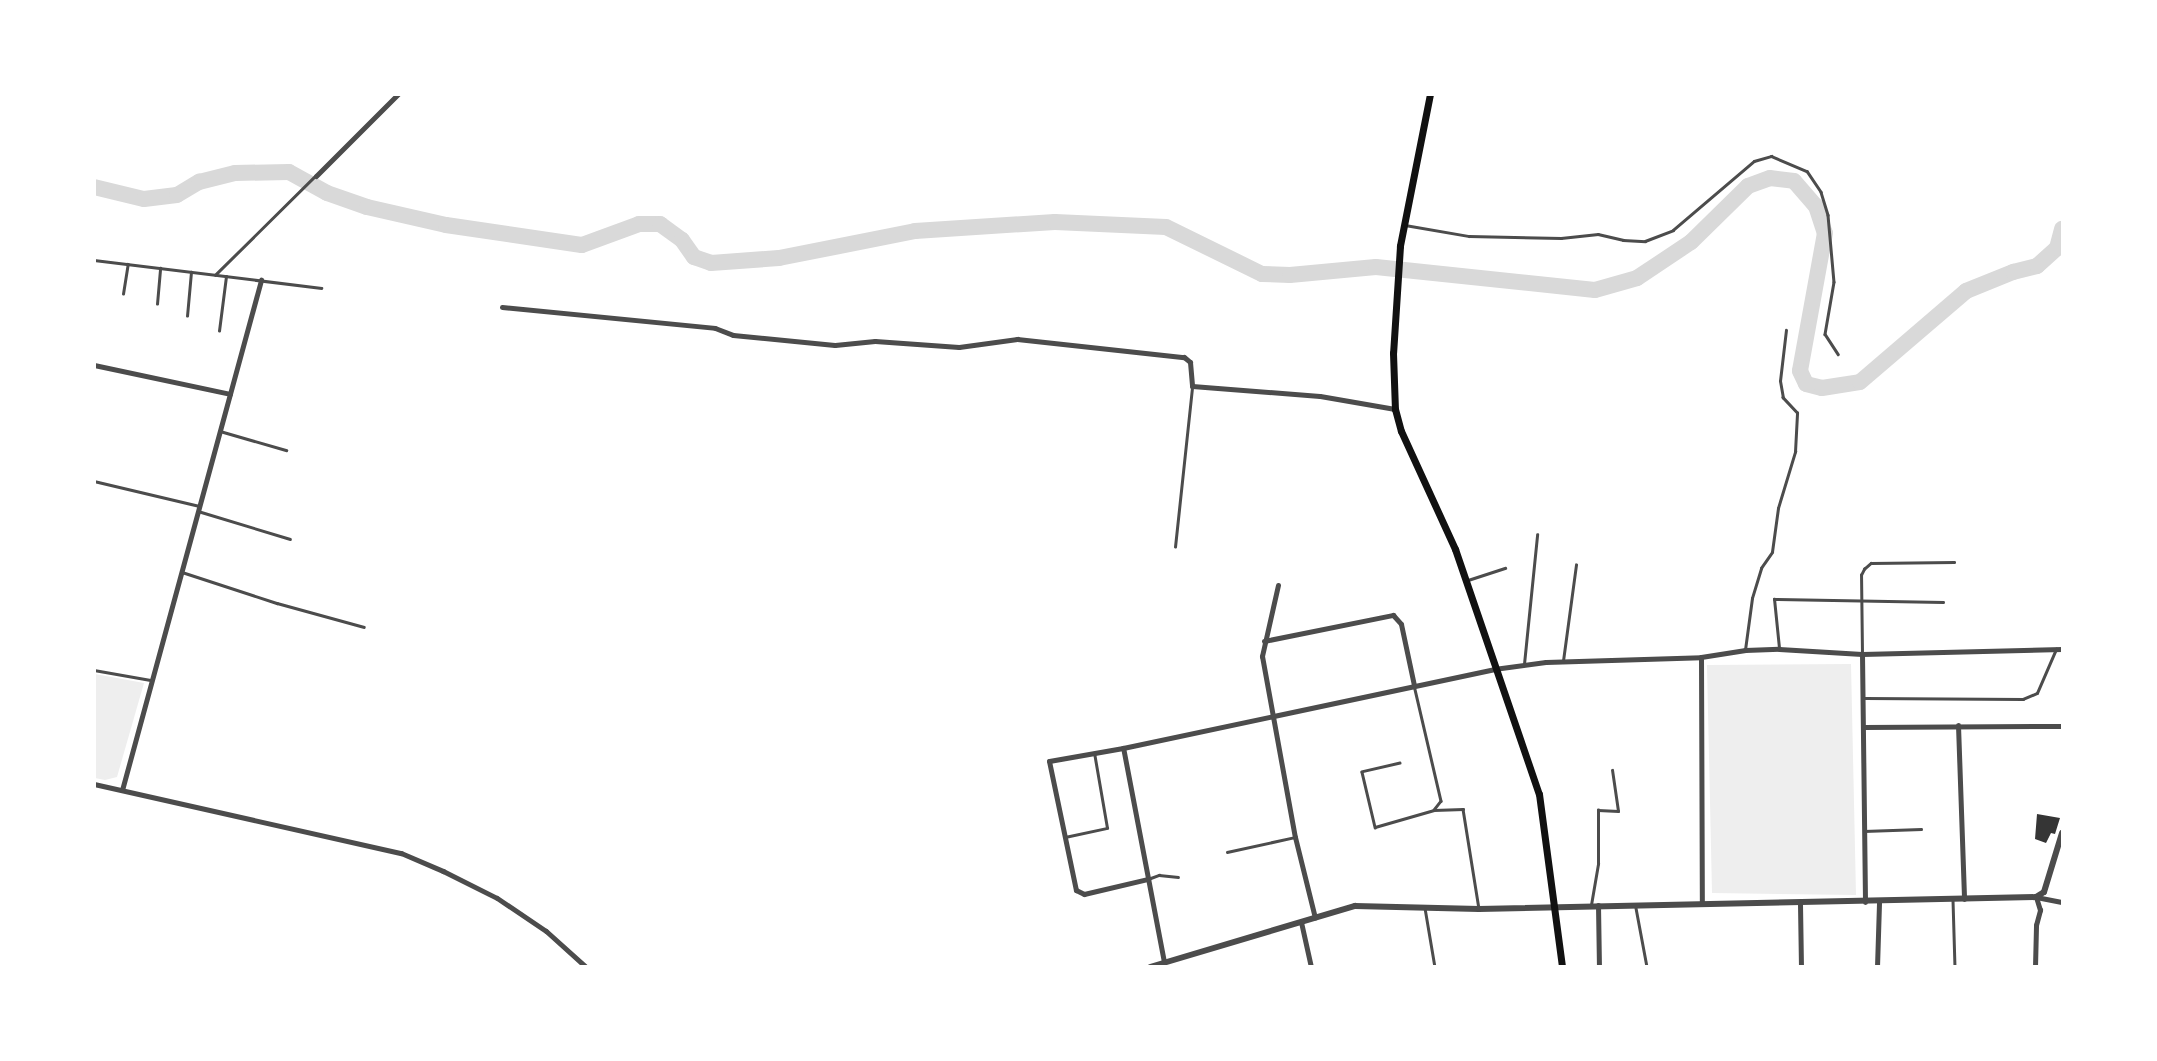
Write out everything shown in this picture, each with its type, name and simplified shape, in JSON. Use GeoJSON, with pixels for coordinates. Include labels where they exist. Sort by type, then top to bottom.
{"type":"FeatureCollection","features":[{"type":"Feature","properties":{"kind":"main road"},"geometry":{"type":"LineString","coordinates":[[1430,94],[1419,160],[1402,224],[1393,353],[1395,409],[1401,430],[1455,549],[1539,794],[1562,967]]}},
{"type":"Feature","properties":{"kind":"street"},"geometry":{"type":"LineString","coordinates":[[316,176],[398,94]]}},
{"type":"Feature","properties":{"kind":"street"},"geometry":{"type":"LineString","coordinates":[[122,790],[261,280]]}},
{"type":"Feature","properties":{"kind":"street"},"geometry":{"type":"LineString","coordinates":[[502,307],[715,328],[733,335],[835,345],[875,341],[959,347],[1017,339],[1184,357],[1190,362],[1192,386],[1320,396],[1395,409]]}},
{"type":"Feature","properties":{"kind":"street"},"geometry":{"type":"LineString","coordinates":[[94,365],[230,394]]}},
{"type":"Feature","properties":{"kind":"street"},"geometry":{"type":"LineString","coordinates":[[1279,585],[1262,656],[1295,837],[1315,918]]}},
{"type":"Feature","properties":{"kind":"street"},"geometry":{"type":"LineString","coordinates":[[1264,641],[1393,615],[1401,624],[1414,685]]}},
{"type":"Feature","properties":{"kind":"street"},"geometry":{"type":"LineString","coordinates":[[1148,879],[1084,894],[1076,890],[1049,761],[1524,664],[1701,657],[1745,650],[1779,649],[1862,653],[2059,649]]}},
{"type":"Feature","properties":{"kind":"street"},"geometry":{"type":"LineString","coordinates":[[1862,653],[1865,902]]}},
{"type":"Feature","properties":{"kind":"street"},"geometry":{"type":"LineString","coordinates":[[1701,657],[1702,902]]}},
{"type":"Feature","properties":{"kind":"street"},"geometry":{"type":"LineString","coordinates":[[1958,725],[1964,899]]}},
{"type":"Feature","properties":{"kind":"street"},"geometry":{"type":"LineString","coordinates":[[1863,727],[2063,726]]}},
{"type":"Feature","properties":{"kind":"street"},"geometry":{"type":"LineString","coordinates":[[1123,748],[1164,962]]}},
{"type":"Feature","properties":{"kind":"street"},"geometry":{"type":"LineString","coordinates":[[94,784],[401,853],[497,898],[546,931],[586,967]]}},
{"type":"Feature","properties":{"kind":"street"},"geometry":{"type":"LineString","coordinates":[[2036,897],[2044,892],[2063,833]]}},
{"type":"Feature","properties":{"kind":"street"},"geometry":{"type":"LineString","coordinates":[[2035,967],[2036,925],[2040,910],[2036,897]]}},
{"type":"Feature","properties":{"kind":"street"},"geometry":{"type":"LineString","coordinates":[[1150,967],[1355,906],[1479,908],[1702,902],[1800,904],[2036,897],[2063,902]]}},
{"type":"Feature","properties":{"kind":"street"},"geometry":{"type":"LineString","coordinates":[[1877,967],[1879,902]]}},
{"type":"Feature","properties":{"kind":"street"},"geometry":{"type":"LineString","coordinates":[[1800,904],[1801,967]]}},
{"type":"Feature","properties":{"kind":"street"},"geometry":{"type":"LineString","coordinates":[[1594,905],[1599,967]]}},
{"type":"Feature","properties":{"kind":"street"},"geometry":{"type":"LineString","coordinates":[[1301,922],[1311,967]]}},
{"type":"Feature","properties":{"kind":"lane"},"geometry":{"type":"LineString","coordinates":[[1402,224],[1469,236],[1561,238],[1598,234],[1645,241],[1673,230],[1748,165],[1771,156],[1807,171],[1821,192],[1828,215],[1834,282],[1825,334],[1838,354]]}},
{"type":"Feature","properties":{"kind":"lane"},"geometry":{"type":"LineString","coordinates":[[215,275],[316,176]]}},
{"type":"Feature","properties":{"kind":"lane"},"geometry":{"type":"LineString","coordinates":[[94,260],[321,288]]}},
{"type":"Feature","properties":{"kind":"lane"},"geometry":{"type":"LineString","coordinates":[[123,294],[128,264]]}},
{"type":"Feature","properties":{"kind":"lane"},"geometry":{"type":"LineString","coordinates":[[157,304],[160,268]]}},
{"type":"Feature","properties":{"kind":"lane"},"geometry":{"type":"LineString","coordinates":[[187,316],[191,272]]}},
{"type":"Feature","properties":{"kind":"lane"},"geometry":{"type":"LineString","coordinates":[[219,331],[226,276]]}},
{"type":"Feature","properties":{"kind":"lane"},"geometry":{"type":"LineString","coordinates":[[1745,650],[1752,598],[1761,568],[1772,552],[1778,508],[1795,452],[1797,413],[1783,398],[1780,381],[1786,330]]}},
{"type":"Feature","properties":{"kind":"lane"},"geometry":{"type":"LineString","coordinates":[[1175,547],[1192,386]]}},
{"type":"Feature","properties":{"kind":"lane"},"geometry":{"type":"LineString","coordinates":[[220,431],[286,450]]}},
{"type":"Feature","properties":{"kind":"lane"},"geometry":{"type":"LineString","coordinates":[[94,481],[199,509],[290,539]]}},
{"type":"Feature","properties":{"kind":"lane"},"geometry":{"type":"LineString","coordinates":[[1524,664],[1537,535]]}},
{"type":"Feature","properties":{"kind":"lane"},"geometry":{"type":"LineString","coordinates":[[1862,653],[1861,575],[1871,564],[1954,562]]}},
{"type":"Feature","properties":{"kind":"lane"},"geometry":{"type":"LineString","coordinates":[[1563,661],[1576,565]]}},
{"type":"Feature","properties":{"kind":"lane"},"geometry":{"type":"LineString","coordinates":[[1465,582],[1505,568]]}},
{"type":"Feature","properties":{"kind":"lane"},"geometry":{"type":"LineString","coordinates":[[182,572],[364,628]]}},
{"type":"Feature","properties":{"kind":"lane"},"geometry":{"type":"LineString","coordinates":[[1779,649],[1774,599],[1943,603]]}},
{"type":"Feature","properties":{"kind":"lane"},"geometry":{"type":"LineString","coordinates":[[1862,698],[2023,699],[2037,693],[2059,649]]}},
{"type":"Feature","properties":{"kind":"lane"},"geometry":{"type":"LineString","coordinates":[[94,670],[152,681]]}},
{"type":"Feature","properties":{"kind":"lane"},"geometry":{"type":"LineString","coordinates":[[1414,685],[1441,801],[1434,810]]}},
{"type":"Feature","properties":{"kind":"lane"},"geometry":{"type":"LineString","coordinates":[[1065,838],[1107,828],[1093,752]]}},
{"type":"Feature","properties":{"kind":"lane"},"geometry":{"type":"LineString","coordinates":[[1400,762],[1362,772],[1375,827],[1434,810],[1463,809],[1479,908]]}},
{"type":"Feature","properties":{"kind":"lane"},"geometry":{"type":"LineString","coordinates":[[1594,905],[1598,864],[1598,810],[1618,811],[1612,770]]}},
{"type":"Feature","properties":{"kind":"lane"},"geometry":{"type":"LineString","coordinates":[[1864,831],[1921,830]]}},
{"type":"Feature","properties":{"kind":"lane"},"geometry":{"type":"LineString","coordinates":[[1227,852],[1295,837]]}},
{"type":"Feature","properties":{"kind":"lane"},"geometry":{"type":"LineString","coordinates":[[1148,879],[1159,875],[1178,877]]}},
{"type":"Feature","properties":{"kind":"lane"},"geometry":{"type":"LineString","coordinates":[[1953,900],[1955,967]]}},
{"type":"Feature","properties":{"kind":"lane"},"geometry":{"type":"LineString","coordinates":[[1636,904],[1647,967]]}},
{"type":"Feature","properties":{"kind":"lane"},"geometry":{"type":"LineString","coordinates":[[1425,906],[1435,967]]}},
{"type":"Feature","properties":{"kind":"shaded area"},"geometry":{"type":"Polygon","coordinates":[[[1851,664],[1856,895],[1712,893],[1707,665],[1851,664]]]}},
{"type":"Feature","properties":{"kind":"shaded area"},"geometry":{"type":"Polygon","coordinates":[[[95,674],[144,683],[117,777],[105,780],[95,778],[95,674]]]}},
{"type":"Feature","properties":{"kind":"building"},"geometry":{"type":"Polygon","coordinates":[[[2037,814],[2060,818],[2055,834],[2051,833],[2046,843],[2035,839],[2037,814]]]}},
{"type":"Feature","properties":{"kind":"waterway"},"geometry":{"type":"LineString","coordinates":[[94,187],[144,199],[177,195],[199,182],[235,173],[289,172],[327,193],[367,207],[446,225],[582,245],[639,224],[660,224],[682,240],[694,257],[711,263],[779,258],[915,231],[1055,222],[1166,227],[1262,274],[1290,275],[1376,267],[1595,290],[1637,278],[1691,242],[1748,186],[1770,178],[1794,181],[1816,206],[1825,233],[1800,371],[1806,384],[1822,388],[1860,382],[1966,291],[2013,272],[2037,266],[2057,248],[2062,229]]}}]}
